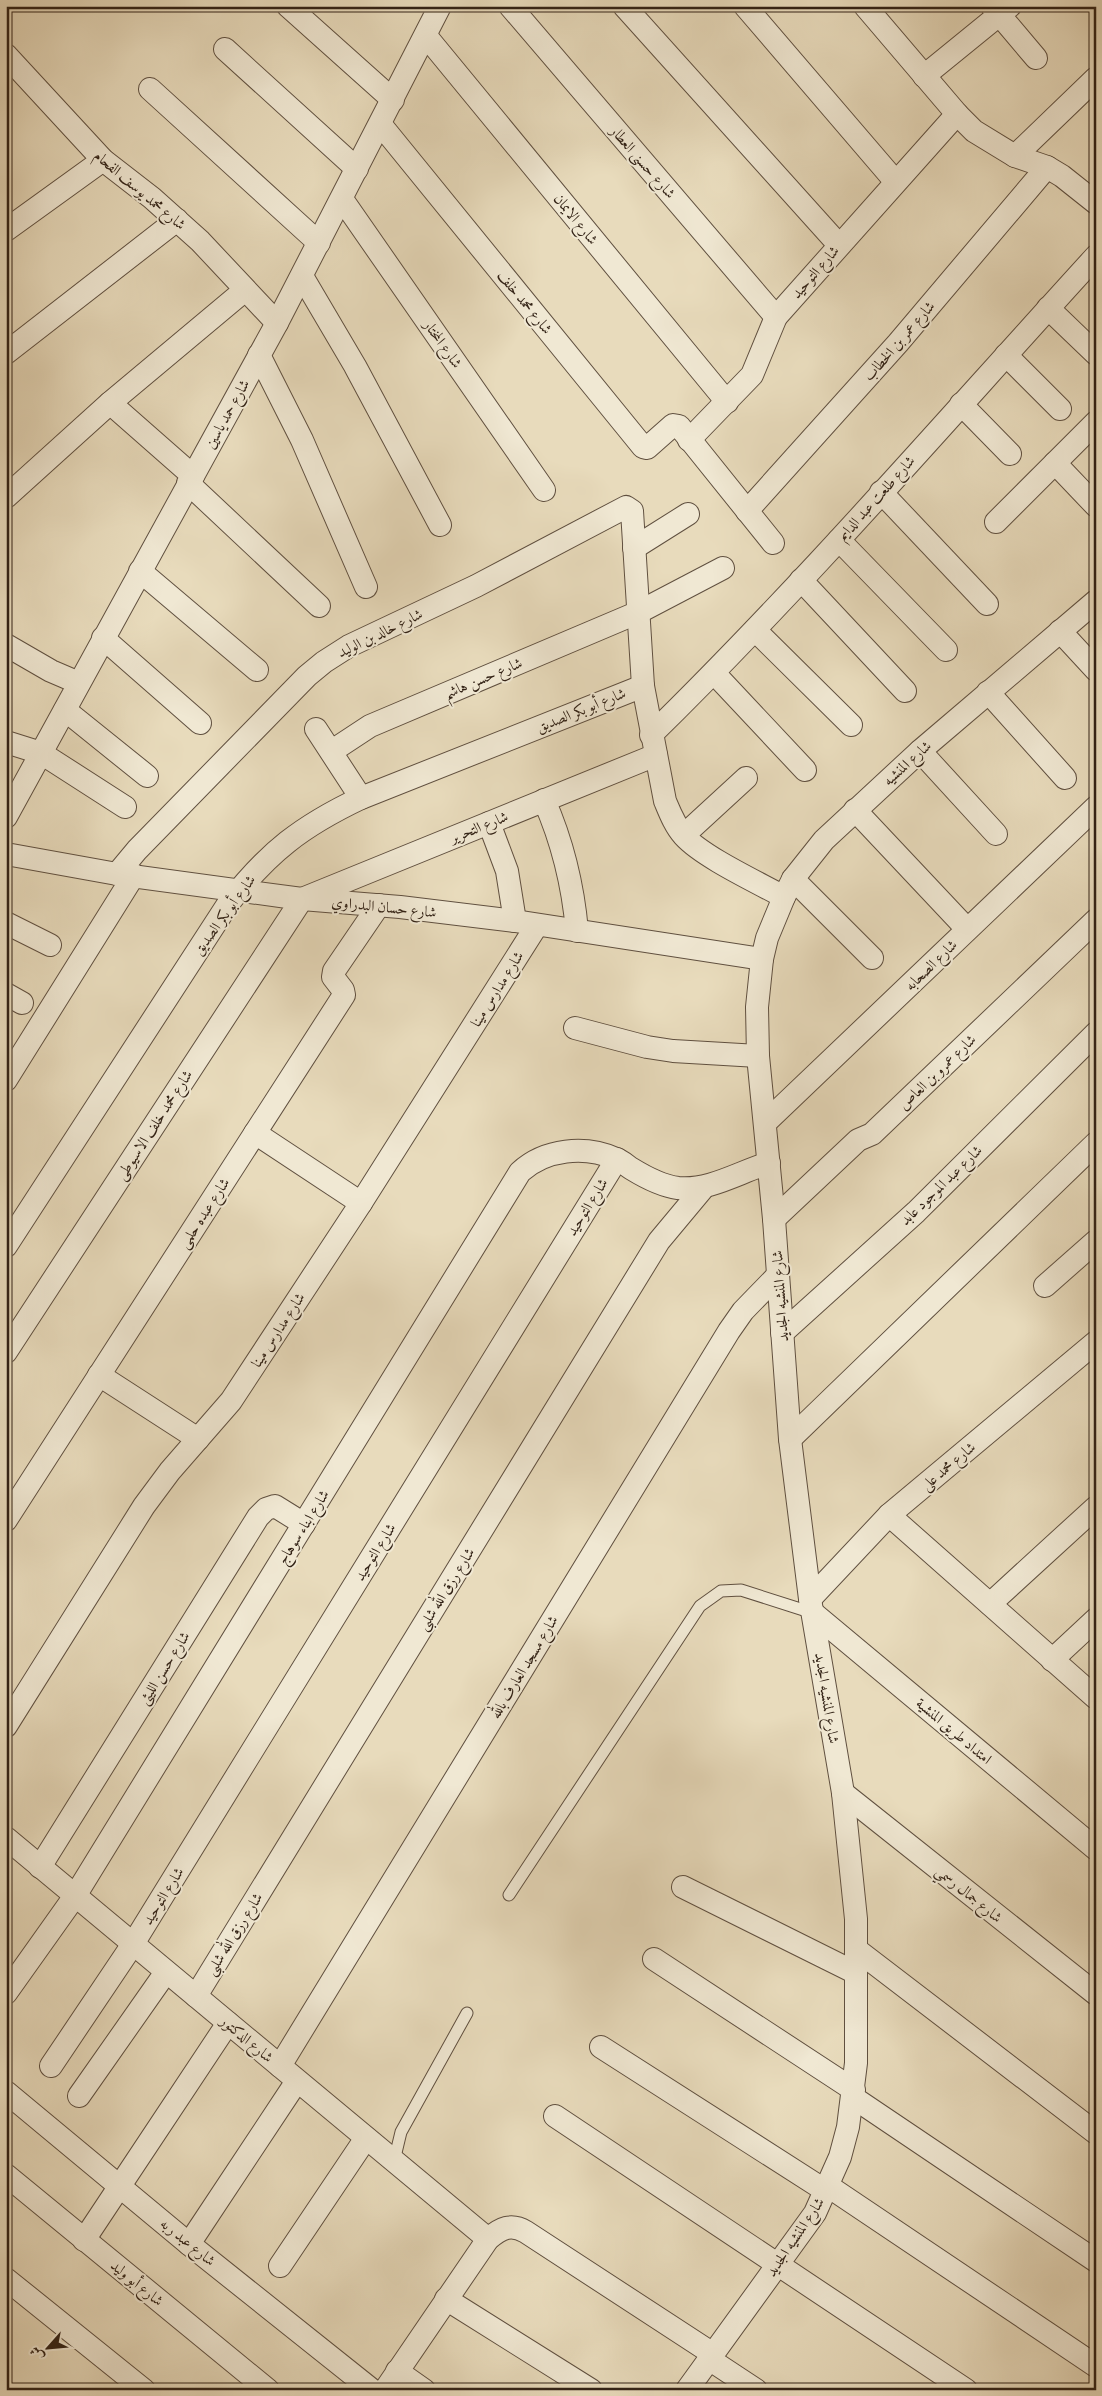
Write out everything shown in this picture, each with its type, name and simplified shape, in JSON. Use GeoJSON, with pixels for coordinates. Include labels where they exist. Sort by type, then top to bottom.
{"type":"FeatureCollection","features":[{"type":"Feature","properties":{"kind":"street"},"geometry":{"type":"LineString","coordinates":[[288,6],[393,100]]}},
{"type":"Feature","properties":{"kind":"street","name":"شارع حمد ياسين"},"geometry":{"type":"LineString","coordinates":[[6,817],[14,787],[41,753],[191,480],[302,276],[440,6]]}},
{"type":"Feature","properties":{"kind":"street","name":"شارع حسنى العطار"},"geometry":{"type":"LineString","coordinates":[[510,6],[776,317]]}},
{"type":"Feature","properties":{"kind":"street"},"geometry":{"type":"LineString","coordinates":[[624,6],[839,245]]}},
{"type":"Feature","properties":{"kind":"street"},"geometry":{"type":"LineString","coordinates":[[745,6],[895,181]]}},
{"type":"Feature","properties":{"kind":"street"},"geometry":{"type":"LineString","coordinates":[[865,6],[957,114],[974,131],[1015,156],[1047,168],[1076,186],[1096,203]]}},
{"type":"Feature","properties":{"kind":"street"},"geometry":{"type":"LineString","coordinates":[[924,76],[1001,9],[1036,58]]}},
{"type":"Feature","properties":{"kind":"street","name":"شارع الايمان"},"geometry":{"type":"LineString","coordinates":[[426,36],[727,402]]}},
{"type":"Feature","properties":{"kind":"street"},"geometry":{"type":"LineString","coordinates":[[225,49],[357,169]]}},
{"type":"Feature","properties":{"kind":"street","name":"شارع محمد يوسف الفحام"},"geometry":{"type":"LineString","coordinates":[[6,55],[102,160],[177,220],[277,322]]}},
{"type":"Feature","properties":{"kind":"street"},"geometry":{"type":"LineString","coordinates":[[1015,156],[1096,78]]}},
{"type":"Feature","properties":{"kind":"street"},"geometry":{"type":"LineString","coordinates":[[150,89],[319,243]]}},
{"type":"Feature","properties":{"kind":"street","name":"شارع التوحيد"},"geometry":{"type":"LineString","coordinates":[[682,432],[727,402],[752,375],[776,317],[895,181],[957,114]]}},
{"type":"Feature","properties":{"kind":"street","name":"شارع محمد خلف"},"geometry":{"type":"LineString","coordinates":[[381,124],[643,447],[647,448],[682,432]]}},
{"type":"Feature","properties":{"kind":"street"},"geometry":{"type":"LineString","coordinates":[[6,230],[102,160]]}},
{"type":"Feature","properties":{"kind":"street","name":"شارع عمر بن الخطاب"},"geometry":{"type":"LineString","coordinates":[[747,511],[898,343],[1047,168]]}},
{"type":"Feature","properties":{"kind":"street","name":"شارع المختار"},"geometry":{"type":"LineString","coordinates":[[342,199],[544,490]]}},
{"type":"Feature","properties":{"kind":"street"},"geometry":{"type":"LineString","coordinates":[[6,353],[177,220]]}},
{"type":"Feature","properties":{"kind":"street","name":"شارع طلعت عبد الدايم"},"geometry":{"type":"LineString","coordinates":[[653,745],[714,673],[839,540],[1096,256]]}},
{"type":"Feature","properties":{"kind":"street"},"geometry":{"type":"LineString","coordinates":[[302,276],[355,366],[440,525]]}},
{"type":"Feature","properties":{"kind":"street"},"geometry":{"type":"LineString","coordinates":[[6,497],[110,403],[246,290]]}},
{"type":"Feature","properties":{"kind":"street"},"geometry":{"type":"LineString","coordinates":[[1048,308],[1096,354]]}},
{"type":"Feature","properties":{"kind":"street"},"geometry":{"type":"LineString","coordinates":[[259,355],[302,440],[366,587]]}},
{"type":"Feature","properties":{"kind":"street"},"geometry":{"type":"LineString","coordinates":[[1006,355],[1060,409]]}},
{"type":"Feature","properties":{"kind":"street"},"geometry":{"type":"LineString","coordinates":[[110,403],[319,606]]}},
{"type":"Feature","properties":{"kind":"street"},"geometry":{"type":"LineString","coordinates":[[961,404],[1010,454]]}},
{"type":"Feature","properties":{"kind":"street"},"geometry":{"type":"LineString","coordinates":[[996,522],[1096,422]]}},
{"type":"Feature","properties":{"kind":"street"},"geometry":{"type":"LineString","coordinates":[[682,432],[772,543]]}},
{"type":"Feature","properties":{"kind":"street"},"geometry":{"type":"LineString","coordinates":[[1056,462],[1096,506]]}},
{"type":"Feature","properties":{"kind":"street"},"geometry":{"type":"LineString","coordinates":[[881,492],[987,604]]}},
{"type":"Feature","properties":{"kind":"street","name":"شارع خالد بن الوليد"},"geometry":{"type":"LineString","coordinates":[[6,1080],[126,875],[151,836],[307,676],[324,662],[349,646],[476,586],[626,507],[632,511],[634,548]]}},
{"type":"Feature","properties":{"kind":"street"},"geometry":{"type":"LineString","coordinates":[[688,514],[634,548],[643,686],[665,801],[673,819],[684,836],[698,848],[789,888],[872,958]]}},
{"type":"Feature","properties":{"kind":"street"},"geometry":{"type":"LineString","coordinates":[[839,540],[946,650]]}},
{"type":"Feature","properties":{"kind":"street","name":"شارع حسن هاشم"},"geometry":{"type":"LineString","coordinates":[[332,751],[370,726],[638,612],[723,568]]}},
{"type":"Feature","properties":{"kind":"street"},"geometry":{"type":"LineString","coordinates":[[140,571],[257,670]]}},
{"type":"Feature","properties":{"kind":"street"},"geometry":{"type":"LineString","coordinates":[[801,580],[905,691]]}},
{"type":"Feature","properties":{"kind":"street","name":"شارع المنشيه"},"geometry":{"type":"LineString","coordinates":[[762,960],[767,938],[789,888],[824,840],[920,751],[1096,601]]}},
{"type":"Feature","properties":{"kind":"street"},"geometry":{"type":"LineString","coordinates":[[755,630],[851,725]]}},
{"type":"Feature","properties":{"kind":"street"},"geometry":{"type":"LineString","coordinates":[[1060,631],[1096,670]]}},
{"type":"Feature","properties":{"kind":"street"},"geometry":{"type":"LineString","coordinates":[[103,638],[200,724]]}},
{"type":"Feature","properties":{"kind":"street"},"geometry":{"type":"LineString","coordinates":[[6,645],[51,671],[79,683]]}},
{"type":"Feature","properties":{"kind":"street"},"geometry":{"type":"LineString","coordinates":[[714,673],[805,770]]}},
{"type":"Feature","properties":{"kind":"street","name":"شارع أبو بكر الصديق"},"geometry":{"type":"LineString","coordinates":[[6,1246],[239,890],[264,861],[300,831],[318,819],[361,798],[643,686]]}},
{"type":"Feature","properties":{"kind":"street"},"geometry":{"type":"LineString","coordinates":[[988,692],[1065,778]]}},
{"type":"Feature","properties":{"kind":"street"},"geometry":{"type":"LineString","coordinates":[[64,710],[147,776]]}},
{"type":"Feature","properties":{"kind":"street"},"geometry":{"type":"LineString","coordinates":[[316,729],[361,798]]}},
{"type":"Feature","properties":{"kind":"street"},"geometry":{"type":"LineString","coordinates":[[6,742],[41,753],[125,807]]}},
{"type":"Feature","properties":{"kind":"street","name":"شارع التحرير"},"geometry":{"type":"LineString","coordinates":[[302,899],[544,800],[653,745]]}},
{"type":"Feature","properties":{"kind":"street"},"geometry":{"type":"LineString","coordinates":[[920,751],[996,834]]}},
{"type":"Feature","properties":{"kind":"street"},"geometry":{"type":"LineString","coordinates":[[684,836],[746,778]]}},
{"type":"Feature","properties":{"kind":"street"},"geometry":{"type":"LineString","coordinates":[[544,800],[555,825],[566,860],[575,904],[577,931]]}},
{"type":"Feature","properties":{"kind":"street","name":"شارع الصحابه"},"geometry":{"type":"LineString","coordinates":[[766,1122],[1096,807]]}},
{"type":"Feature","properties":{"kind":"street"},"geometry":{"type":"LineString","coordinates":[[856,810],[967,929]]}},
{"type":"Feature","properties":{"kind":"street"},"geometry":{"type":"LineString","coordinates":[[489,823],[507,871],[515,921]]}},
{"type":"Feature","properties":{"kind":"street","name":"شارع حسان البدراوي"},"geometry":{"type":"LineString","coordinates":[[6,854],[126,875],[302,899],[379,905],[515,921],[762,960]]}},
{"type":"Feature","properties":{"kind":"street","name":"شارع محمد خلف الاسيوطى"},"geometry":{"type":"LineString","coordinates":[[6,1352],[302,899]]}},
{"type":"Feature","properties":{"kind":"street","name":"شارع عبده حلمى"},"geometry":{"type":"LineString","coordinates":[[6,1520],[344,995],[343,990],[334,977],[334,971],[379,905]]}},
{"type":"Feature","properties":{"kind":"street","name":"شارع عمرو بن العاص"},"geometry":{"type":"LineString","coordinates":[[774,1219],[858,1140],[872,1134],[1096,920]]}},
{"type":"Feature","properties":{"kind":"street"},"geometry":{"type":"LineString","coordinates":[[6,923],[50,945]]}},
{"type":"Feature","properties":{"kind":"street","name":"شارع مدارس مينا"},"geometry":{"type":"LineString","coordinates":[[6,1726],[144,1506],[231,1401],[361,1203],[537,925]]}},
{"type":"Feature","properties":{"kind":"street","name":"شارع المنشيه الجديد"},"geometry":{"type":"LineString","coordinates":[[687,2390],[815,2213],[827,2189],[844,2142],[854,2094],[856,2063],[856,1919],[843,1793],[811,1606],[790,1439],[766,1122],[758,1056],[757,1007],[762,960]]}},
{"type":"Feature","properties":{"kind":"street"},"geometry":{"type":"LineString","coordinates":[[575,1028],[673,1052],[758,1056]]}},
{"type":"Feature","properties":{"kind":"street","name":"شارع عبد الموجود عابد"},"geometry":{"type":"LineString","coordinates":[[782,1333],[916,1212],[1096,1033]]}},
{"type":"Feature","properties":{"kind":"street"},"geometry":{"type":"LineString","coordinates":[[256,1133],[361,1203]]}},
{"type":"Feature","properties":{"kind":"street"},"geometry":{"type":"LineString","coordinates":[[790,1439],[1096,1143]]}},
{"type":"Feature","properties":{"kind":"street","name":"شارع ابناء سوهاج"},"geometry":{"type":"LineString","coordinates":[[6,1993],[75,1896],[520,1172],[532,1160],[563,1152],[589,1152],[617,1159]]}},
{"type":"Feature","properties":{"kind":"street"},"geometry":{"type":"LineString","coordinates":[[617,1159],[634,1170],[677,1188],[704,1188],[746,1170],[769,1163]]}},
{"type":"Feature","properties":{"kind":"street","name":"شارع التوحيد"},"geometry":{"type":"LineString","coordinates":[[51,2066],[134,1944],[617,1159]]}},
{"type":"Feature","properties":{"kind":"street","name":"شارع رزق الله شلبى"},"geometry":{"type":"LineString","coordinates":[[196,1996],[659,1241],[704,1188]]}},
{"type":"Feature","properties":{"kind":"street"},"geometry":{"type":"LineString","coordinates":[[1045,1286],[1096,1241]]}},
{"type":"Feature","properties":{"kind":"street","name":"شارع مسجد العارف بالله"},"geometry":{"type":"LineString","coordinates":[[280,2066],[729,1331],[743,1311],[778,1275]]}},
{"type":"Feature","properties":{"kind":"street","name":"شارع محمد على"},"geometry":{"type":"LineString","coordinates":[[811,1606],[889,1515],[1096,1342]]}},
{"type":"Feature","properties":{"kind":"street"},"geometry":{"type":"LineString","coordinates":[[99,1375],[198,1439]]}},
{"type":"Feature","properties":{"kind":"street","name":"شارع حسن الليثى"},"geometry":{"type":"LineString","coordinates":[[40,1867],[258,1517],[266,1509],[275,1506],[304,1524]]}},
{"type":"Feature","properties":{"kind":"street"},"geometry":{"type":"LineString","coordinates":[[990,1604],[1096,1507]]}},
{"type":"Feature","properties":{"kind":"street"},"geometry":{"type":"LineString","coordinates":[[889,1515],[1096,1698]]}},
{"type":"Feature","properties":{"kind":"street","name":"امتداد طريق المنشية"},"geometry":{"type":"LineString","coordinates":[[811,1606],[1096,1849]]}},
{"type":"Feature","properties":{"kind":"street"},"geometry":{"type":"LineString","coordinates":[[1052,1660],[1096,1619]]}},
{"type":"Feature","properties":{"kind":"street","name":"شارع جمال رسمي"},"geometry":{"type":"LineString","coordinates":[[843,1793],[1096,1994]]}},
{"type":"Feature","properties":{"kind":"street","name":"شارع الدكتور"},"geometry":{"type":"LineString","coordinates":[[10,1850],[40,1867],[488,2239]]}},
{"type":"Feature","properties":{"kind":"street"},"geometry":{"type":"LineString","coordinates":[[683,1887],[856,1973]]}},
{"type":"Feature","properties":{"kind":"street"},"geometry":{"type":"LineString","coordinates":[[856,1950],[1096,2133]]}},
{"type":"Feature","properties":{"kind":"street"},"geometry":{"type":"LineString","coordinates":[[654,1959],[854,2094],[1096,2262]]}},
{"type":"Feature","properties":{"kind":"street"},"geometry":{"type":"LineString","coordinates":[[79,2096],[166,1972]]}},
{"type":"Feature","properties":{"kind":"street"},"geometry":{"type":"LineString","coordinates":[[84,2240],[228,2023]]}},
{"type":"Feature","properties":{"kind":"street"},"geometry":{"type":"LineString","coordinates":[[601,2047],[827,2189],[1096,2366]]}},
{"type":"Feature","properties":{"kind":"street"},"geometry":{"type":"LineString","coordinates":[[189,2244],[297,2080]]}},
{"type":"Feature","properties":{"kind":"street","name":"شارع عبد ربه"},"geometry":{"type":"LineString","coordinates":[[6,2092],[189,2244],[372,2390]]}},
{"type":"Feature","properties":{"kind":"street"},"geometry":{"type":"LineString","coordinates":[[555,2116],[966,2390]]}},
{"type":"Feature","properties":{"kind":"street"},"geometry":{"type":"LineString","coordinates":[[280,2266],[366,2138]]}},
{"type":"Feature","properties":{"kind":"street","name":"شارع أبو وليد"},"geometry":{"type":"LineString","coordinates":[[6,2175],[268,2390]]}},
{"type":"Feature","properties":{"kind":"street"},"geometry":{"type":"LineString","coordinates":[[424,2390],[391,2380],[488,2239],[509,2226],[517,2226],[711,2356],[756,2390]]}},
{"type":"Feature","properties":{"kind":"street"},"geometry":{"type":"LineString","coordinates":[[6,2279],[144,2390]]}},
{"type":"Feature","properties":{"kind":"street"},"geometry":{"type":"LineString","coordinates":[[446,2299],[591,2390]]}},
{"type":"Feature","properties":{"kind":"lane"},"geometry":{"type":"LineString","coordinates":[[509,1895],[700,1606],[721,1591],[741,1590],[811,1606]]}},
{"type":"Feature","properties":{"kind":"lane"},"geometry":{"type":"LineString","coordinates":[[394,2161],[401,2132],[467,2013]]}}]}
